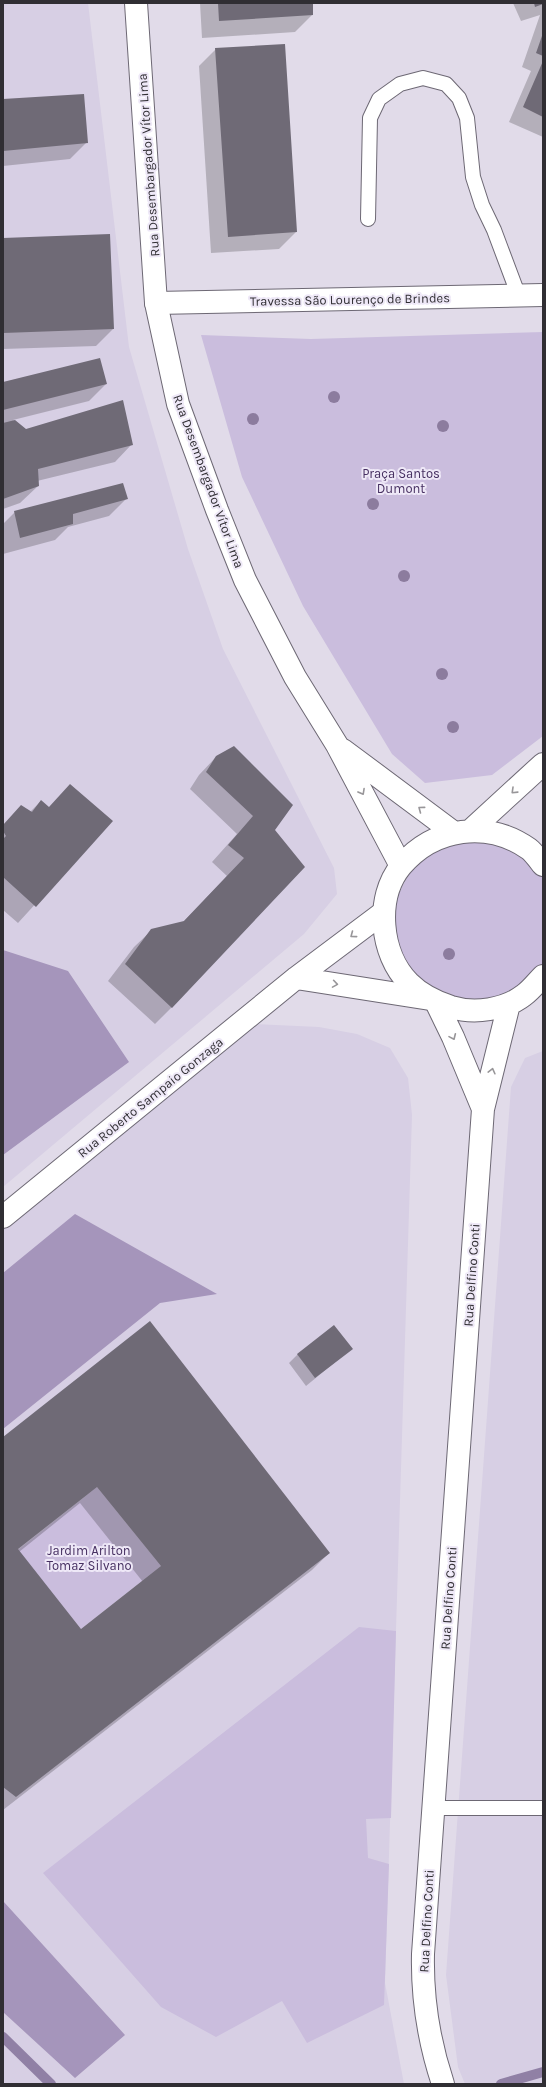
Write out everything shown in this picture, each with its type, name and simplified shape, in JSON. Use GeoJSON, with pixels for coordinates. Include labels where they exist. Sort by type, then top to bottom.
{"type":"FeatureCollection","features":[{"type":"Feature","properties":{"kind":"main road","name":"Rua Desembargador Vítor Lima"},"geometry":{"type":"LineString","coordinates":[[136,3],[156,303],[178,404],[217,510],[245,580],[295,677],[337,745],[385,832],[401,866]]}},
{"type":"Feature","properties":{"kind":"main road","name":"Travessa São Lourenço de Brindes"},"geometry":{"type":"LineString","coordinates":[[156,303],[518,294],[543,295]]}},
{"type":"Feature","properties":{"kind":"main road","name":"Rua Desembargador Vítor Lima"},"geometry":{"type":"LineString","coordinates":[[337,745],[462,831]]}},
{"type":"Feature","properties":{"kind":"main road"},"geometry":{"type":"LineString","coordinates":[[433,1000],[409,983],[394,962],[386,937],[384,912],[389,888],[401,866],[424,845],[462,831],[543,764]]}},
{"type":"Feature","properties":{"kind":"main road"},"geometry":{"type":"LineString","coordinates":[[462,831],[498,833],[530,849],[543,865]]}},
{"type":"Feature","properties":{"kind":"main road","name":"Rua Roberto Sampaio Gonzaga"},"geometry":{"type":"LineString","coordinates":[[3,1217],[296,978],[384,912]]}},
{"type":"Feature","properties":{"kind":"main road"},"geometry":{"type":"LineString","coordinates":[[296,978],[433,1000],[460,1009],[479,1010],[525,998],[543,976]]}},
{"type":"Feature","properties":{"kind":"main road","name":"Rua Delfino Conti"},"geometry":{"type":"LineString","coordinates":[[441,2078],[428,2025],[422,1986],[433,1808],[483,1109],[525,998]]}},
{"type":"Feature","properties":{"kind":"main road","name":"Rua Delfino Conti"},"geometry":{"type":"LineString","coordinates":[[433,1000],[454,1037],[483,1109]]}},
{"type":"Feature","properties":{"kind":"lane"},"geometry":{"type":"LineString","coordinates":[[368,219],[370,118],[379,99],[400,84],[423,78],[446,84],[459,98],[467,118],[473,177],[482,205],[494,230],[518,294]]}},
{"type":"Feature","properties":{"kind":"lane"},"geometry":{"type":"LineString","coordinates":[[433,1808],[543,1808]]}},
{"type":"Feature","properties":{"kind":"shaded area"},"geometry":{"type":"Polygon","coordinates":[[[3,3],[88,3],[129,347],[188,549],[223,649],[334,868],[337,894],[304,934],[3,1187],[3,3]]]}},
{"type":"Feature","properties":{"kind":"shaded area"},"geometry":{"type":"Polygon","coordinates":[[[3,950],[68,971],[129,1062],[3,1155],[3,950]]]}},
{"type":"Feature","properties":{"kind":"shaded area"},"geometry":{"type":"Polygon","coordinates":[[[254,1024],[319,1027],[357,1034],[390,1048],[408,1078],[412,1115],[385,1983],[404,2084],[3,2084],[3,1229],[254,1024]]]}},
{"type":"Feature","properties":{"kind":"shaded area"},"geometry":{"type":"Polygon","coordinates":[[[543,1051],[543,2084],[465,2084],[458,2067],[446,1975],[511,1087],[525,1058],[543,1051]]]}},
{"type":"Feature","properties":{"kind":"shaded area"},"geometry":{"type":"Polygon","coordinates":[[[75,1214],[217,1294],[160,1303],[3,1429],[3,1273],[75,1214]]]}},
{"type":"Feature","properties":{"kind":"shaded area"},"geometry":{"type":"Polygon","coordinates":[[[3,1901],[125,2035],[75,2078],[3,2012],[3,1901]]]}},
{"type":"Feature","properties":{"kind":"green space","name":"Praça Santos Dumont"},"geometry":{"type":"Polygon","coordinates":[[[543,332],[543,736],[492,775],[425,783],[392,754],[303,606],[242,477],[201,335],[311,339],[543,332]]]}},
{"type":"Feature","properties":{"kind":"green space"},"geometry":{"type":"Polygon","coordinates":[[[464,840],[493,841],[525,855],[543,877],[543,968],[534,981],[479,1005],[425,988],[404,964],[393,934],[395,901],[411,870],[434,850],[464,840]]]}},
{"type":"Feature","properties":{"kind":"green space","name":"Jardim Arilton Tomaz Silvano"},"geometry":{"type":"Polygon","coordinates":[[[97,1487],[161,1566],[81,1629],[18,1550],[97,1487]]]}},
{"type":"Feature","properties":{"kind":"green space"},"geometry":{"type":"Polygon","coordinates":[[[359,1627],[396,1631],[391,1818],[366,1819],[368,1858],[389,1864],[384,2005],[307,2043],[282,2001],[216,2037],[161,2007],[43,1873],[359,1627]]]}},
{"type":"Feature","properties":{"kind":"building"},"geometry":{"type":"Polygon","coordinates":[[[218,3],[313,3],[313,15],[219,21],[218,3]]]}},
{"type":"Feature","properties":{"kind":"building"},"geometry":{"type":"Polygon","coordinates":[[[534,3],[543,3],[543,4],[535,7],[534,3]]]}},
{"type":"Feature","properties":{"kind":"building"},"geometry":{"type":"Polygon","coordinates":[[[543,33],[543,56],[536,53],[543,33]]]}},
{"type":"Feature","properties":{"kind":"building"},"geometry":{"type":"Polygon","coordinates":[[[285,44],[297,232],[228,237],[215,48],[285,44]]]}},
{"type":"Feature","properties":{"kind":"building"},"geometry":{"type":"Polygon","coordinates":[[[543,61],[543,117],[523,107],[543,61]]]}},
{"type":"Feature","properties":{"kind":"building"},"geometry":{"type":"Polygon","coordinates":[[[84,94],[88,143],[3,151],[3,99],[84,94]]]}},
{"type":"Feature","properties":{"kind":"building"},"geometry":{"type":"Polygon","coordinates":[[[110,234],[114,329],[3,333],[3,238],[110,234]]]}},
{"type":"Feature","properties":{"kind":"building"},"geometry":{"type":"Polygon","coordinates":[[[100,358],[107,384],[3,410],[3,382],[100,358]]]}},
{"type":"Feature","properties":{"kind":"building"},"geometry":{"type":"Polygon","coordinates":[[[123,400],[133,445],[38,469],[39,486],[3,499],[3,423],[15,420],[26,429],[123,400]]]}},
{"type":"Feature","properties":{"kind":"building"},"geometry":{"type":"Polygon","coordinates":[[[123,483],[128,499],[73,514],[73,524],[20,538],[14,511],[123,483]]]}},
{"type":"Feature","properties":{"kind":"building"},"geometry":{"type":"Polygon","coordinates":[[[234,746],[293,805],[275,830],[305,867],[172,1008],[125,964],[151,929],[184,921],[244,858],[228,845],[253,816],[206,772],[216,756],[234,746]]]}},
{"type":"Feature","properties":{"kind":"building"},"geometry":{"type":"Polygon","coordinates":[[[70,784],[113,821],[36,907],[3,877],[3,839],[6,836],[3,831],[3,825],[21,805],[32,812],[41,800],[49,807],[70,784]]]}},
{"type":"Feature","properties":{"kind":"building"},"geometry":{"type":"Polygon","coordinates":[[[150,1321],[330,1553],[16,1797],[3,1787],[3,1437],[150,1321]],[[97,1487],[18,1549],[81,1629],[161,1566],[97,1487]]]}},
{"type":"Feature","properties":{"kind":"building"},"geometry":{"type":"Polygon","coordinates":[[[334,1325],[353,1349],[315,1378],[297,1354],[334,1325]]]}},
{"type":"Feature","properties":{"kind":"waterway"},"geometry":{"type":"LineString","coordinates":[[3,2037],[51,2084]]}},
{"type":"Feature","properties":{"kind":"waterway"},"geometry":{"type":"LineString","coordinates":[[501,2084],[543,2072]]}}]}
